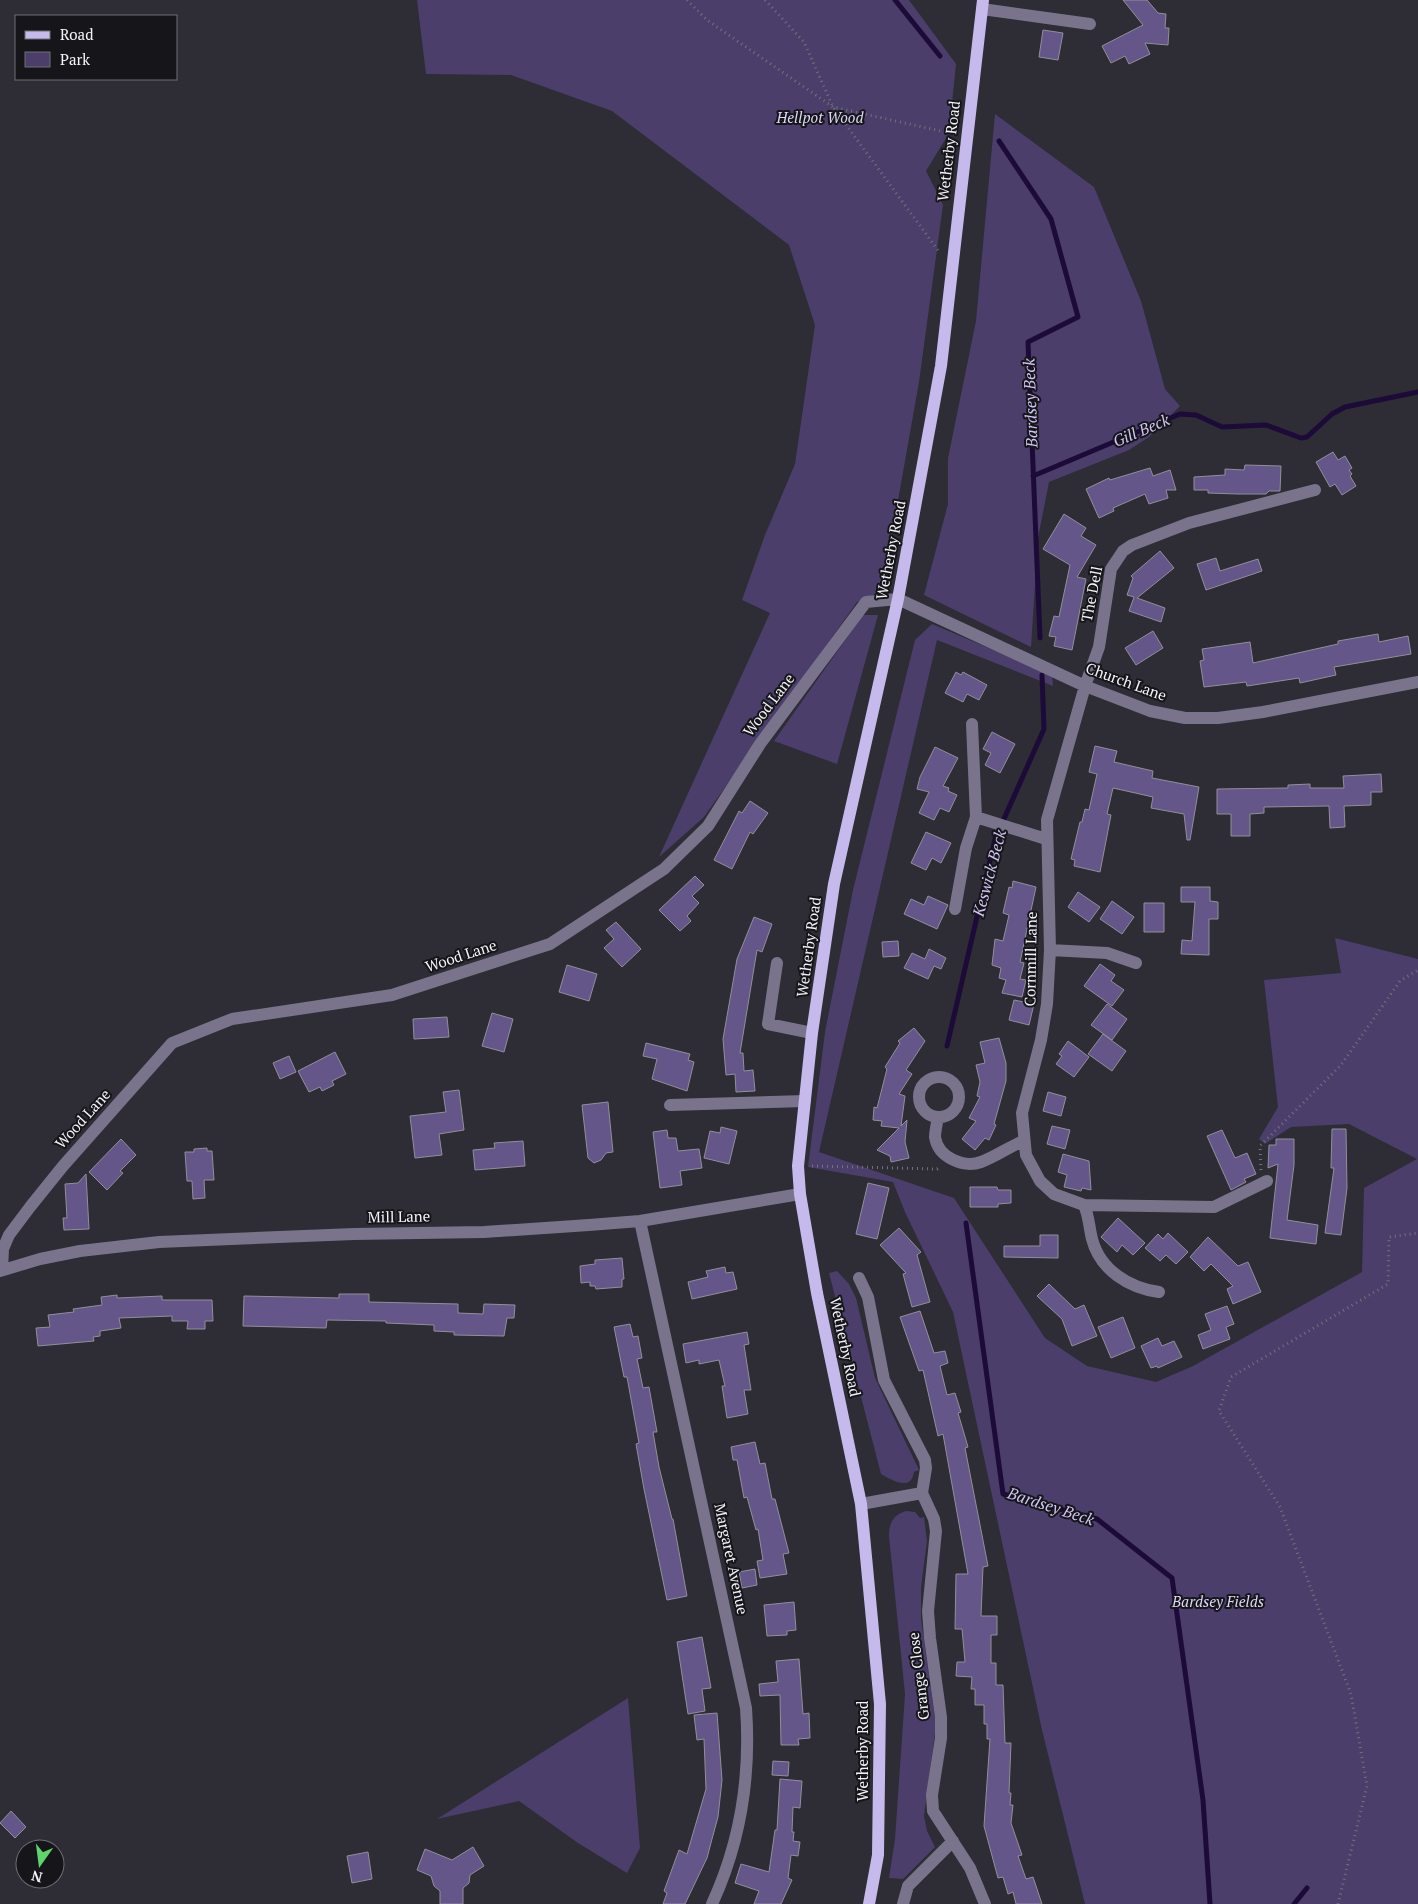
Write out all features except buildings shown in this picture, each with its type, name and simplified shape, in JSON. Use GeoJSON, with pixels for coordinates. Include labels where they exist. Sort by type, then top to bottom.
{"type":"FeatureCollection","features":[{"type":"Feature","properties":{"kind":"main road","name":"Wetherby Road"},"geometry":{"type":"LineString","coordinates":[[869,1904],[878,1855],[880,1704],[861,1504],[817,1293],[800,1194],[798,1166],[812,1033],[834,884],[898,599],[941,366],[966,137],[983,5]]}},
{"type":"Feature","properties":{"kind":"street"},"geometry":{"type":"LineString","coordinates":[[983,5],[1090,24]]}},
{"type":"Feature","properties":{"kind":"street","name":"The Dell"},"geometry":{"type":"LineString","coordinates":[[1085,686],[1099,647],[1108,580],[1116,560],[1132,544],[1189,523],[1315,490]]}},
{"type":"Feature","properties":{"kind":"street","name":"Church Lane"},"geometry":{"type":"LineString","coordinates":[[898,599],[1085,686],[1150,711],[1186,718],[1218,718],[1263,712],[1418,682]]}},
{"type":"Feature","properties":{"kind":"street","name":"Wood Lane"},"geometry":{"type":"LineString","coordinates":[[1,1270],[2,1249],[30,1207],[63,1166],[172,1044],[232,1019],[392,995],[550,944],[664,869],[708,826],[760,744],[866,602],[898,599]]}},
{"type":"Feature","properties":{"kind":"street","name":"Cornmill Lane"},"geometry":{"type":"LineString","coordinates":[[1085,686],[1051,801],[1046,839],[1050,950],[1047,1004],[1041,1040],[1022,1114],[1023,1141],[1026,1154],[1040,1180],[1054,1194],[1084,1205],[1214,1207],[1264,1183]]}},
{"type":"Feature","properties":{"kind":"street"},"geometry":{"type":"LineString","coordinates":[[955,909],[962,865],[976,817],[972,724]]}},
{"type":"Feature","properties":{"kind":"street"},"geometry":{"type":"LineString","coordinates":[[976,817],[1046,839]]}},
{"type":"Feature","properties":{"kind":"street"},"geometry":{"type":"LineString","coordinates":[[1050,950],[1101,952],[1136,963]]}},
{"type":"Feature","properties":{"kind":"street"},"geometry":{"type":"LineString","coordinates":[[777,963],[768,1024],[812,1033]]}},
{"type":"Feature","properties":{"kind":"street"},"geometry":{"type":"LineString","coordinates":[[670,1105],[805,1101]]}},
{"type":"Feature","properties":{"kind":"street"},"geometry":{"type":"LineString","coordinates":[[938,1118],[935,1137],[940,1148],[948,1157],[959,1163],[977,1163],[1023,1141]]}},
{"type":"Feature","properties":{"kind":"street","name":"Mill Lane"},"geometry":{"type":"LineString","coordinates":[[1,1270],[40,1259],[80,1251],[159,1242],[354,1234],[484,1232],[640,1220],[800,1194]]}},
{"type":"Feature","properties":{"kind":"street"},"geometry":{"type":"LineString","coordinates":[[1084,1205],[1089,1218],[1092,1239],[1104,1262],[1112,1272],[1128,1283],[1146,1290],[1159,1292]]}},
{"type":"Feature","properties":{"kind":"street","name":"Margaret Avenue"},"geometry":{"type":"LineString","coordinates":[[640,1220],[746,1708],[748,1764],[741,1819],[726,1873],[712,1904]]}},
{"type":"Feature","properties":{"kind":"street"},"geometry":{"type":"LineString","coordinates":[[859,1278],[868,1296],[884,1380],[925,1460],[926,1468],[922,1493],[861,1504]]}},
{"type":"Feature","properties":{"kind":"street","name":"Grange Close"},"geometry":{"type":"LineString","coordinates":[[922,1493],[934,1520],[936,1531],[928,1610],[941,1717],[941,1738],[932,1795],[933,1810],[970,1868],[985,1904]]}},
{"type":"Feature","properties":{"kind":"street"},"geometry":{"type":"LineString","coordinates":[[903,1904],[908,1886],[953,1841]]}},
{"type":"Feature","properties":{"kind":"path"},"geometry":{"type":"LineString","coordinates":[[687,0],[707,20],[833,108],[966,137]]}},
{"type":"Feature","properties":{"kind":"path"},"geometry":{"type":"LineString","coordinates":[[765,0],[804,42],[833,108],[951,268]]}},
{"type":"Feature","properties":{"kind":"path"},"geometry":{"type":"LineString","coordinates":[[1264,1183],[1260,1146],[1341,1064],[1400,981],[1418,970]]}},
{"type":"Feature","properties":{"kind":"path"},"geometry":{"type":"LineString","coordinates":[[798,1166],[937,1169],[948,1157]]}},
{"type":"Feature","properties":{"kind":"path"},"geometry":{"type":"LineString","coordinates":[[1338,1904],[1367,1786],[1351,1694],[1280,1506],[1219,1411],[1231,1377],[1388,1284],[1389,1237],[1418,1233]]}},
{"type":"Feature","properties":{"kind":"green space","name":"Hellpot Wood"},"geometry":{"type":"Polygon","coordinates":[[[417,0],[909,0],[956,64],[949,133],[926,171],[943,205],[919,382],[882,591],[857,602],[704,817],[659,857],[770,613],[742,600],[765,535],[795,464],[815,325],[789,245],[612,111],[511,75],[426,74],[417,0]]]}},
{"type":"Feature","properties":{"kind":"green space"},"geometry":{"type":"Polygon","coordinates":[[[995,114],[1094,187],[1141,301],[1165,389],[1180,406],[1149,437],[1129,450],[1049,482],[1038,538],[1031,647],[924,595],[948,504],[948,458],[976,321],[995,114]]]}},
{"type":"Feature","properties":{"kind":"green space"},"geometry":{"type":"Polygon","coordinates":[[[863,615],[878,615],[837,764],[774,741],[863,615]]]}},
{"type":"Feature","properties":{"kind":"green space","name":"Bardsey Fields"},"geometry":{"type":"Polygon","coordinates":[[[932,624],[1052,675],[1053,686],[937,640],[819,1152],[954,1198],[1045,1338],[1087,1366],[1156,1382],[1193,1366],[1362,1272],[1364,1188],[1417,1159],[1349,1124],[1291,1127],[1265,1144],[1259,1139],[1278,1107],[1264,980],[1341,973],[1335,938],[1418,959],[1418,1904],[1085,1904],[1042,1730],[953,1312],[905,1212],[893,1182],[808,1167],[825,1032],[853,890],[915,640],[932,624]]]}},
{"type":"Feature","properties":{"kind":"green space"},"geometry":{"type":"Polygon","coordinates":[[[837,1271],[849,1284],[856,1298],[875,1378],[919,1470],[914,1472],[909,1482],[900,1483],[881,1474],[829,1273],[837,1271]]]}},
{"type":"Feature","properties":{"kind":"green space"},"geometry":{"type":"Polygon","coordinates":[[[906,1511],[915,1512],[920,1518],[924,1517],[927,1541],[921,1588],[921,1619],[936,1725],[924,1816],[927,1831],[935,1847],[903,1879],[889,1878],[895,1839],[905,1694],[889,1536],[890,1527],[895,1517],[906,1511]]]}},
{"type":"Feature","properties":{"kind":"green space"},"geometry":{"type":"Polygon","coordinates":[[[628,1698],[640,1848],[627,1873],[578,1843],[519,1801],[437,1819],[628,1698]]]}},
{"type":"Feature","properties":{"kind":"waterway","name":"Bardsey Beck"},"geometry":{"type":"LineString","coordinates":[[895,0],[940,56]]}},
{"type":"Feature","properties":{"kind":"waterway","name":"Bardsey Beck"},"geometry":{"type":"LineString","coordinates":[[999,141],[1051,219],[1078,317],[1028,342],[1040,638]]}},
{"type":"Feature","properties":{"kind":"waterway","name":"Gill Beck"},"geometry":{"type":"LineString","coordinates":[[1033,476],[1180,414],[1196,415],[1222,427],[1266,425],[1301,438],[1307,437],[1332,414],[1345,407],[1418,392]]}},
{"type":"Feature","properties":{"kind":"waterway","name":"Keswick Beck"},"geometry":{"type":"LineString","coordinates":[[947,1046],[995,839],[1044,729],[1042,675]]}},
{"type":"Feature","properties":{"kind":"waterway","name":"Bardsey Beck"},"geometry":{"type":"LineString","coordinates":[[966,1223],[1003,1494],[1097,1519],[1172,1578],[1203,1800],[1210,1904]]}},
{"type":"Feature","properties":{"kind":"waterway"},"geometry":{"type":"LineString","coordinates":[[1294,1904],[1307,1888]]}}]}
